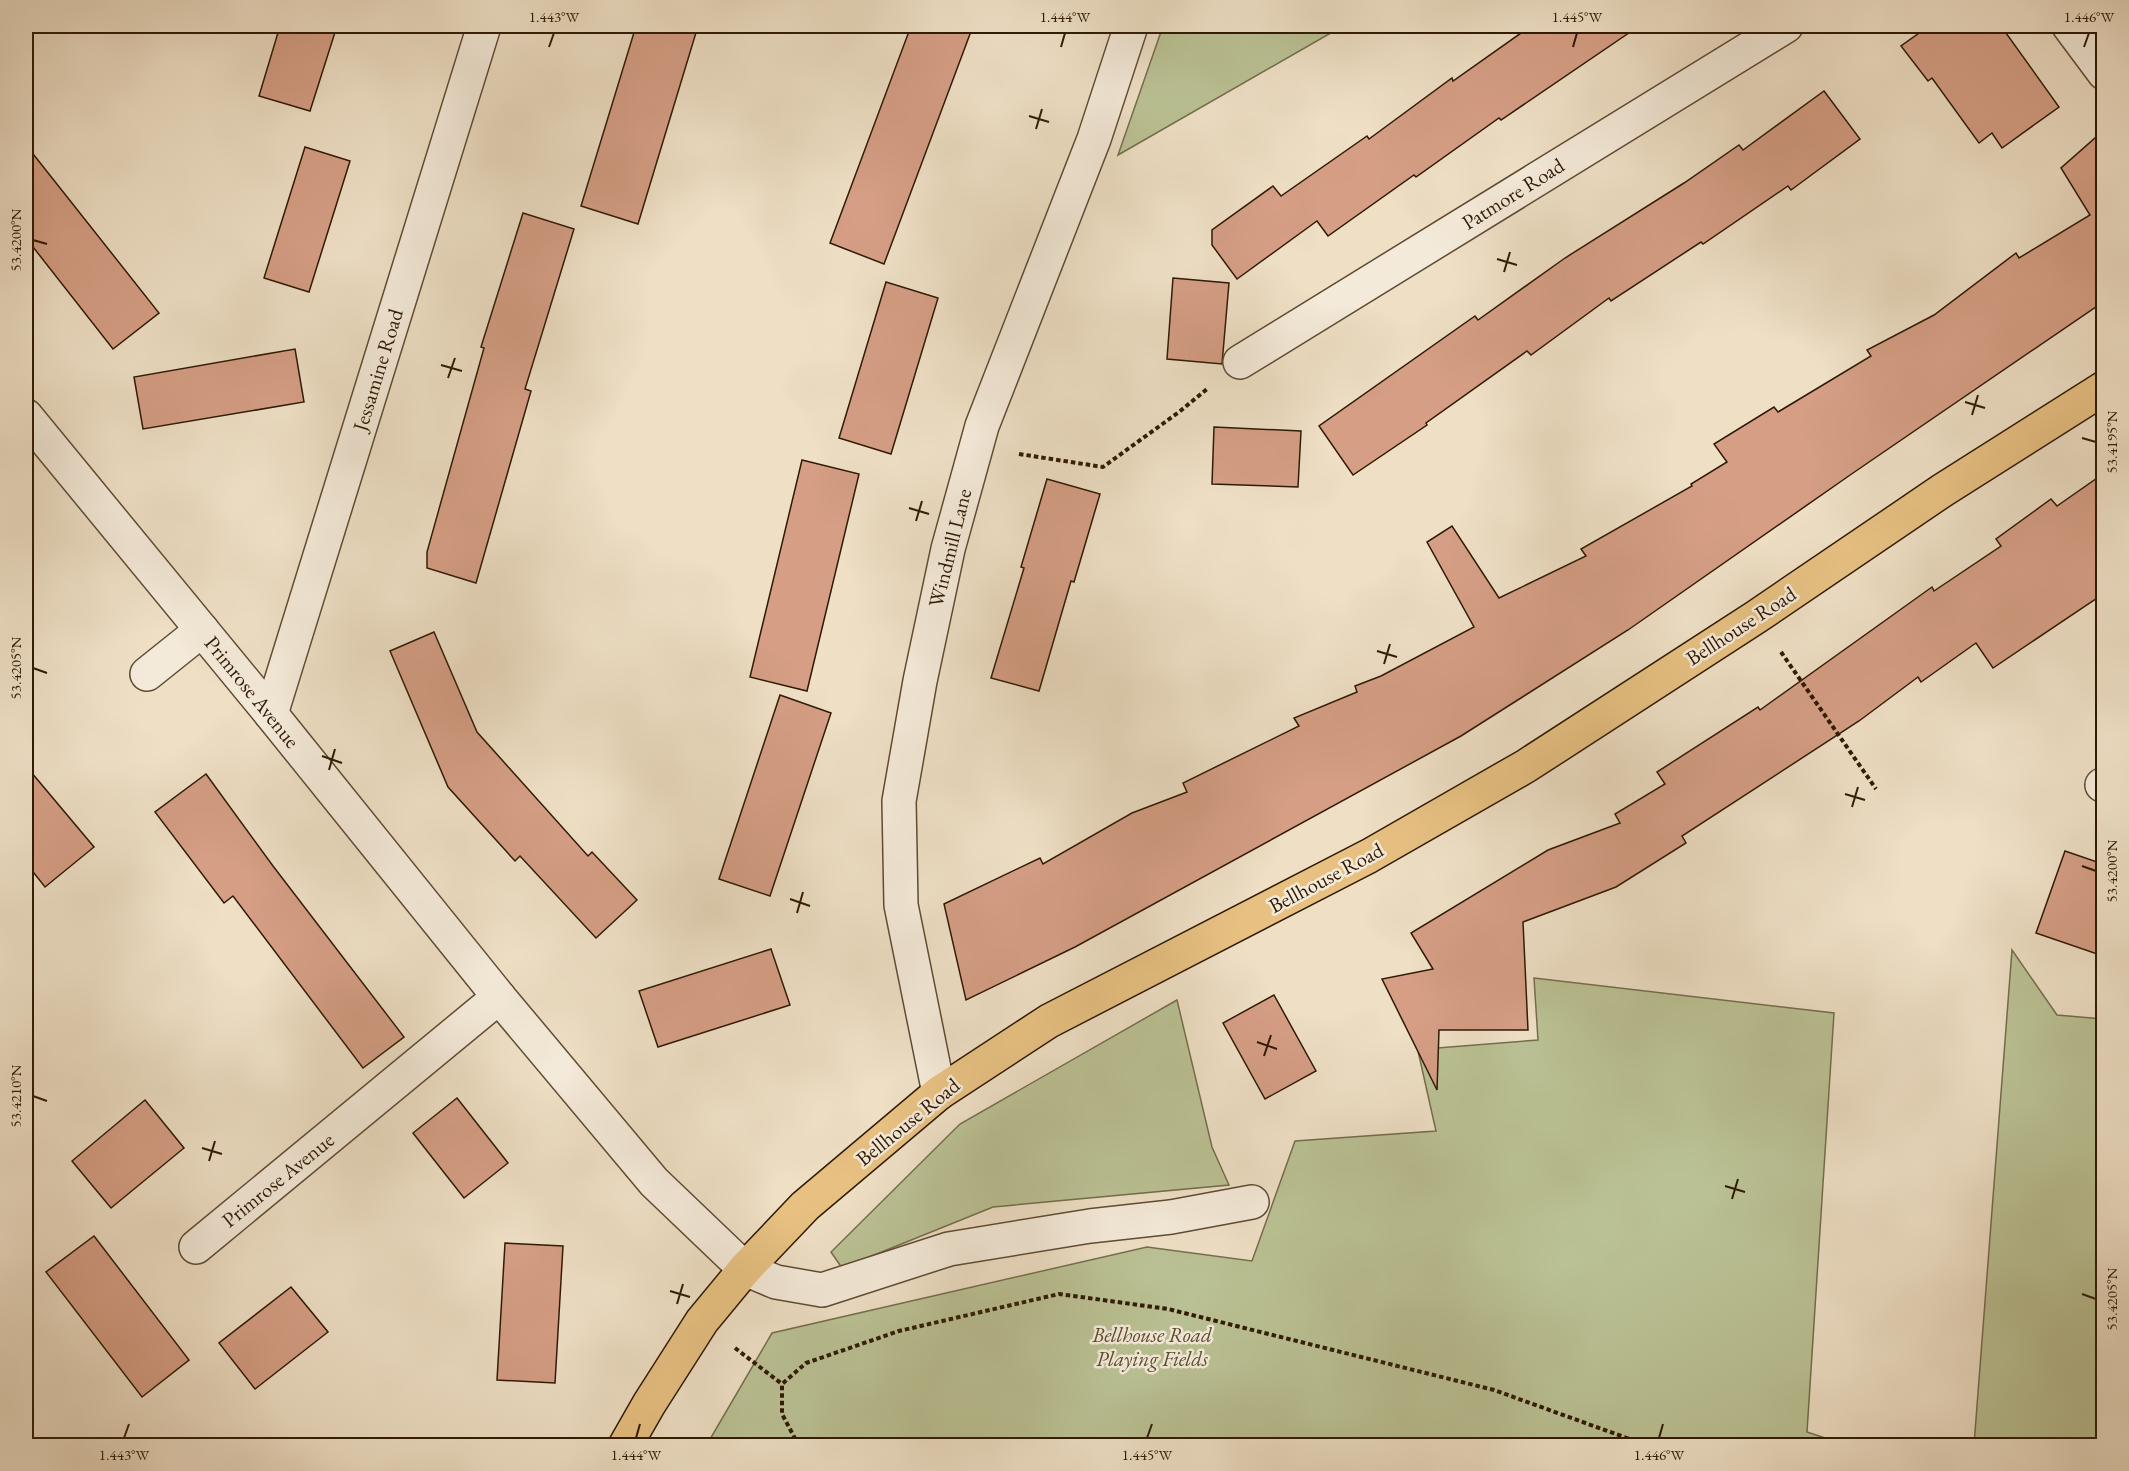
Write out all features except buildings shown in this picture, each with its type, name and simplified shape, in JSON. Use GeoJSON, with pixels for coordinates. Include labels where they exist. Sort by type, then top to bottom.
{"type":"FeatureCollection","features":[{"type":"Feature","properties":{"kind":"main road","name":"Bellhouse Road"},"geometry":{"type":"LineString","coordinates":[[625,1446],[702,1322],[745,1269],[805,1206],[939,1093],[1049,1021],[1370,856],[1526,766],[1756,617],[1943,490],[2103,388]]}},
{"type":"Feature","properties":{"kind":"street","name":"Jessamine Road"},"geometry":{"type":"LineString","coordinates":[[271,714],[484,26]]}},
{"type":"Feature","properties":{"kind":"street","name":"Windmill Lane"},"geometry":{"type":"LineString","coordinates":[[939,1093],[901,905],[899,801],[920,681],[948,549],[982,426],[1094,139],[1131,26]]}},
{"type":"Feature","properties":{"kind":"street","name":"Patmore Road"},"geometry":{"type":"LineString","coordinates":[[1240,362],[1786,26]]}},
{"type":"Feature","properties":{"kind":"street"},"geometry":{"type":"LineString","coordinates":[[2069,26],[2103,73]]}},
{"type":"Feature","properties":{"kind":"street","name":"Primrose Avenue"},"geometry":{"type":"LineString","coordinates":[[26,416],[500,998],[654,1182],[745,1269]]}},
{"type":"Feature","properties":{"kind":"street"},"geometry":{"type":"LineString","coordinates":[[147,674],[202,630]]}},
{"type":"Feature","properties":{"kind":"street","name":"Primrose Avenue"},"geometry":{"type":"LineString","coordinates":[[196,1247],[500,998]]}},
{"type":"Feature","properties":{"kind":"street"},"geometry":{"type":"LineString","coordinates":[[745,1269],[776,1282],[822,1290],[950,1249],[1090,1226],[1171,1217],[1252,1202]]}},
{"type":"Feature","properties":{"kind":"path"},"geometry":{"type":"LineString","coordinates":[[982,426],[1019,454],[1103,467],[1179,412],[1240,362]]}},
{"type":"Feature","properties":{"kind":"path"},"geometry":{"type":"LineString","coordinates":[[1756,617],[1876,789]]}},
{"type":"Feature","properties":{"kind":"path"},"geometry":{"type":"LineString","coordinates":[[799,1446],[782,1414],[782,1384],[806,1363],[899,1331],[1059,1294],[1168,1309],[1494,1390],[1649,1446]]}},
{"type":"Feature","properties":{"kind":"path"},"geometry":{"type":"LineString","coordinates":[[702,1322],[782,1384]]}},
{"type":"Feature","properties":{"kind":"green space"},"geometry":{"type":"Polygon","coordinates":[[[1163,26],[1343,26],[1118,155],[1163,26]]]}},
{"type":"Feature","properties":{"kind":"green space"},"geometry":{"type":"Polygon","coordinates":[[[2012,950],[2057,1015],[2103,1019],[2103,1445],[1974,1445],[2012,950]]]}},
{"type":"Feature","properties":{"kind":"green space","name":"Bellhouse Road Playing Fields"},"geometry":{"type":"Polygon","coordinates":[[[1534,978],[1834,1013],[1807,1432],[1846,1445],[706,1446],[772,1333],[1147,1247],[1252,1261],[1295,1141],[1436,1131],[1418,1051],[1538,1040],[1534,978]]]}},
{"type":"Feature","properties":{"kind":"green space"},"geometry":{"type":"Polygon","coordinates":[[[1177,1000],[1212,1147],[1229,1185],[993,1207],[842,1268],[831,1252],[960,1124],[1177,1000]]]}}]}
